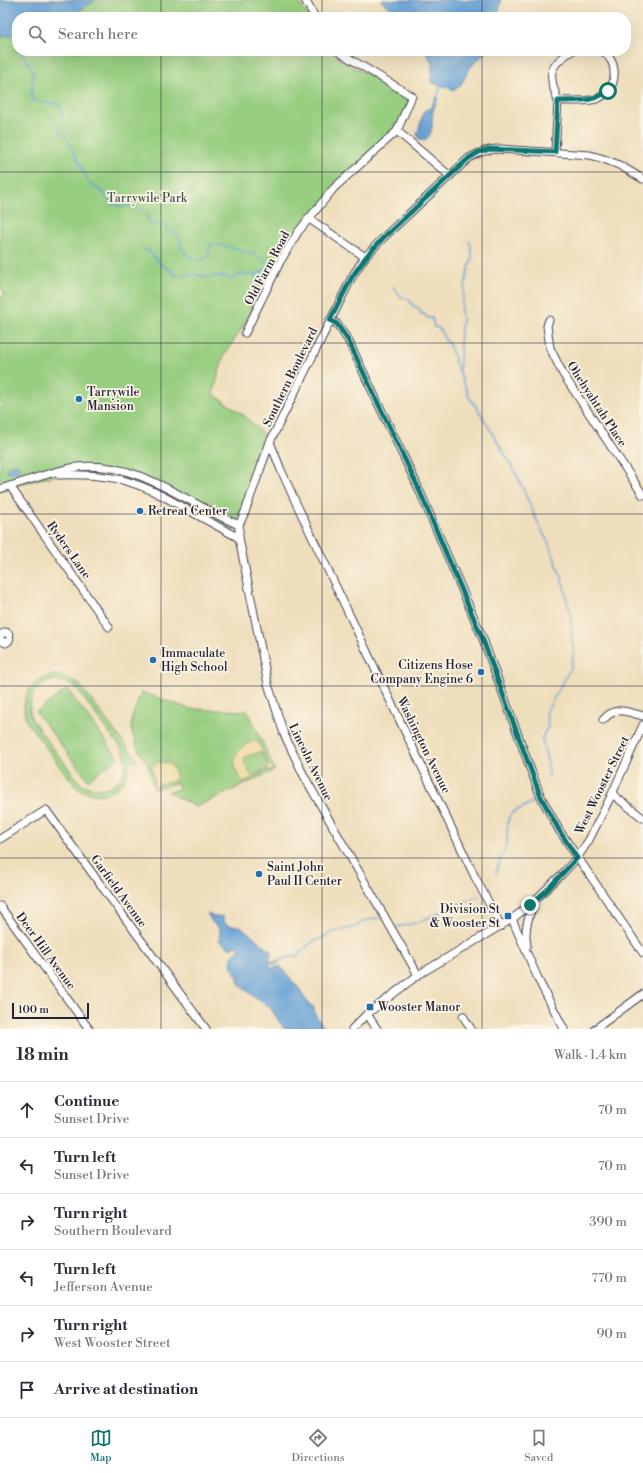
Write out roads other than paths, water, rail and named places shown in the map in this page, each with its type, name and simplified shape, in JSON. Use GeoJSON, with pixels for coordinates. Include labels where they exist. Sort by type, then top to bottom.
{"type":"FeatureCollection","features":[{"type":"Feature","properties":{"kind":"street"},"geometry":{"type":"LineString","coordinates":[[305,0],[312,12]]}},
{"type":"Feature","properties":{"kind":"street"},"geometry":{"type":"LineString","coordinates":[[345,56],[412,96],[397,131],[450,176]]}},
{"type":"Feature","properties":{"kind":"street"},"geometry":{"type":"LineString","coordinates":[[555,152],[558,101],[552,83],[551,72],[555,64],[565,56]]}},
{"type":"Feature","properties":{"kind":"street"},"geometry":{"type":"LineString","coordinates":[[558,101],[598,98],[608,91],[613,82],[615,73],[613,64],[608,56]]}},
{"type":"Feature","properties":{"kind":"street","name":"Old Farm Road"},"geometry":{"type":"LineString","coordinates":[[245,333],[289,245],[308,218],[334,188],[397,131]]}},
{"type":"Feature","properties":{"kind":"street","name":"Southern Boulevard"},"geometry":{"type":"LineString","coordinates":[[239,538],[239,525],[246,512],[270,442],[352,277],[366,257],[383,238],[469,158],[479,152],[490,149],[590,155],[619,165],[643,179]]}},
{"type":"Feature","properties":{"kind":"street"},"geometry":{"type":"LineString","coordinates":[[308,218],[366,257]]}},
{"type":"Feature","properties":{"kind":"street"},"geometry":{"type":"LineString","coordinates":[[330,320],[337,324],[348,340],[418,487],[489,654],[540,795],[559,830],[577,858],[643,954]]}},
{"type":"Feature","properties":{"kind":"street","name":"Ohehyahtah Place"},"geometry":{"type":"LineString","coordinates":[[549,320],[547,335],[550,348],[557,363],[643,495]]}},
{"type":"Feature","properties":{"kind":"street","name":"Washington Avenue"},"geometry":{"type":"LineString","coordinates":[[270,442],[300,512],[482,891],[501,926]]}},
{"type":"Feature","properties":{"kind":"street"},"geometry":{"type":"LineString","coordinates":[[0,489],[41,476],[76,468],[97,466],[117,469],[137,474],[154,481],[239,525]]}},
{"type":"Feature","properties":{"kind":"street"},"geometry":{"type":"LineString","coordinates":[[41,476],[82,475],[115,478],[134,483],[150,489],[239,538]]}},
{"type":"Feature","properties":{"kind":"street","name":"Ryders Lane"},"geometry":{"type":"LineString","coordinates":[[10,486],[109,627]]}},
{"type":"Feature","properties":{"kind":"street","name":"Lincoln Avenue"},"geometry":{"type":"LineString","coordinates":[[239,538],[268,684],[284,734],[304,776],[418,975]]}},
{"type":"Feature","properties":{"kind":"street"},"geometry":{"type":"LineString","coordinates":[[0,634],[6,632],[10,637],[6,642],[0,640]]}},
{"type":"Feature","properties":{"kind":"street"},"geometry":{"type":"LineString","coordinates":[[603,720],[609,713],[616,710],[643,716]]}},
{"type":"Feature","properties":{"kind":"street","name":"West Wooster Street"},"geometry":{"type":"LineString","coordinates":[[352,1029],[366,1014],[418,975],[512,919],[537,899],[577,858],[589,840],[612,794],[643,724]]}},
{"type":"Feature","properties":{"kind":"street"},"geometry":{"type":"LineString","coordinates":[[612,794],[643,818]]}},
{"type":"Feature","properties":{"kind":"street","name":"Garfield Avenue"},"geometry":{"type":"LineString","coordinates":[[0,839],[46,810],[206,1029]]}},
{"type":"Feature","properties":{"kind":"street"},"geometry":{"type":"LineString","coordinates":[[529,958],[525,936],[530,911],[537,899]]}},
{"type":"Feature","properties":{"kind":"street","name":"Deer Hill Avenue"},"geometry":{"type":"LineString","coordinates":[[0,906],[89,1029]]}},
{"type":"Feature","properties":{"kind":"street"},"geometry":{"type":"LineString","coordinates":[[512,919],[544,992],[564,1029]]}},
{"type":"Feature","properties":{"kind":"street"},"geometry":{"type":"LineString","coordinates":[[596,1029],[643,994]]}},
{"type":"Feature","properties":{"kind":"street"},"geometry":{"type":"LineString","coordinates":[[366,1014],[377,1029]]}},
{"type":"Feature","properties":{"kind":"street"},"geometry":{"type":"LineString","coordinates":[[463,1016],[471,1029]]}},
{"type":"Feature","properties":{"kind":"water"},"geometry":{"type":"Polygon","coordinates":[[[0,0],[96,0],[77,12],[12,12],[12,35],[0,36],[0,0]]]}},
{"type":"Feature","properties":{"kind":"water"},"geometry":{"type":"Polygon","coordinates":[[[380,0],[501,0],[499,12],[394,11],[380,0]]]}},
{"type":"Feature","properties":{"kind":"water"},"geometry":{"type":"Polygon","coordinates":[[[428,56],[483,56],[474,63],[464,80],[454,90],[431,82],[432,64],[428,56]]]}},
{"type":"Feature","properties":{"kind":"water"},"geometry":{"type":"Polygon","coordinates":[[[436,97],[438,98],[433,111],[430,134],[425,140],[420,140],[417,135],[424,111],[431,107],[436,97]]]}},
{"type":"Feature","properties":{"kind":"water"},"geometry":{"type":"Polygon","coordinates":[[[15,464],[20,468],[18,471],[8,473],[8,467],[15,464]]]}},
{"type":"Feature","properties":{"kind":"water"},"geometry":{"type":"Polygon","coordinates":[[[207,913],[215,917],[223,916],[225,923],[230,926],[240,926],[271,951],[271,956],[268,961],[275,962],[279,960],[280,962],[270,965],[269,967],[272,968],[280,966],[283,969],[300,989],[301,993],[309,1004],[314,1008],[315,1014],[325,1029],[284,1029],[270,1007],[257,999],[240,985],[238,975],[235,974],[235,970],[232,968],[231,962],[233,955],[239,947],[237,945],[229,948],[219,940],[220,930],[212,922],[207,913]]]}},
{"type":"Feature","properties":{"kind":"waterway"},"geometry":{"type":"LineString","coordinates":[[24,56],[33,73],[31,92],[32,99],[52,103],[61,108],[61,122]]}},
{"type":"Feature","properties":{"kind":"waterway"},"geometry":{"type":"LineString","coordinates":[[437,98],[441,85]]}},
{"type":"Feature","properties":{"kind":"waterway"},"geometry":{"type":"LineString","coordinates":[[59,127],[60,132],[65,135],[69,142],[89,183],[103,192],[113,205],[134,205],[143,213],[148,212],[148,220],[151,225],[164,223],[170,230],[179,236],[182,249],[190,257],[201,260],[205,259],[208,257],[211,244],[242,250],[257,256],[269,265],[263,271],[255,275],[241,274],[232,279],[222,276],[207,277],[195,274],[175,275],[166,267],[161,265],[149,251],[143,249]]}},
{"type":"Feature","properties":{"kind":"waterway"},"geometry":{"type":"LineString","coordinates":[[469,241],[471,245],[472,258],[467,275],[461,308],[462,322],[460,333],[459,371],[470,399],[478,409],[518,477],[537,521],[550,546],[562,577],[571,615],[574,651],[571,668],[546,712],[548,726],[542,738],[549,770],[547,777]]}},
{"type":"Feature","properties":{"kind":"waterway"},"geometry":{"type":"LineString","coordinates":[[393,287],[401,297],[408,299],[413,306],[419,308],[421,314],[425,314],[427,318],[432,318],[434,327],[439,328],[445,340],[449,344],[455,359],[455,363],[459,370]]}},
{"type":"Feature","properties":{"kind":"waterway"},"geometry":{"type":"LineString","coordinates":[[496,873],[507,845],[507,828],[510,815],[536,800]]}},
{"type":"Feature","properties":{"kind":"waterway"},"geometry":{"type":"LineString","coordinates":[[397,927],[416,923],[478,896]]}},
{"type":"Feature","properties":{"kind":"waterway"},"geometry":{"type":"LineString","coordinates":[[278,961],[288,957],[297,956],[312,942],[333,932],[356,927],[363,921],[378,918]]}},
{"type":"Feature","properties":{"kind":"place","name":"Tarrywile Mansion"},"geometry":{"type":"Point","coordinates":[79,399]}},
{"type":"Feature","properties":{"kind":"place","name":"Retreat Center"},"geometry":{"type":"Point","coordinates":[140,511]}},
{"type":"Feature","properties":{"kind":"place","name":"Immaculate High School"},"geometry":{"type":"Point","coordinates":[153,660]}},
{"type":"Feature","properties":{"kind":"place","name":"Citizens Hose Company Engine 6"},"geometry":{"type":"Point","coordinates":[481,672]}},
{"type":"Feature","properties":{"kind":"place","name":"Saint John Paul II Center"},"geometry":{"type":"Point","coordinates":[259,874]}},
{"type":"Feature","properties":{"kind":"place","name":"Division St & Wooster St"},"geometry":{"type":"Point","coordinates":[508,916]}},
{"type":"Feature","properties":{"kind":"place","name":"Wooster Manor"},"geometry":{"type":"Point","coordinates":[370,1007]}},
{"type":"Feature","properties":{"kind":"park label","name":"Tarrywile Park"},"geometry":{"type":"Point","coordinates":[147,198]}}]}
